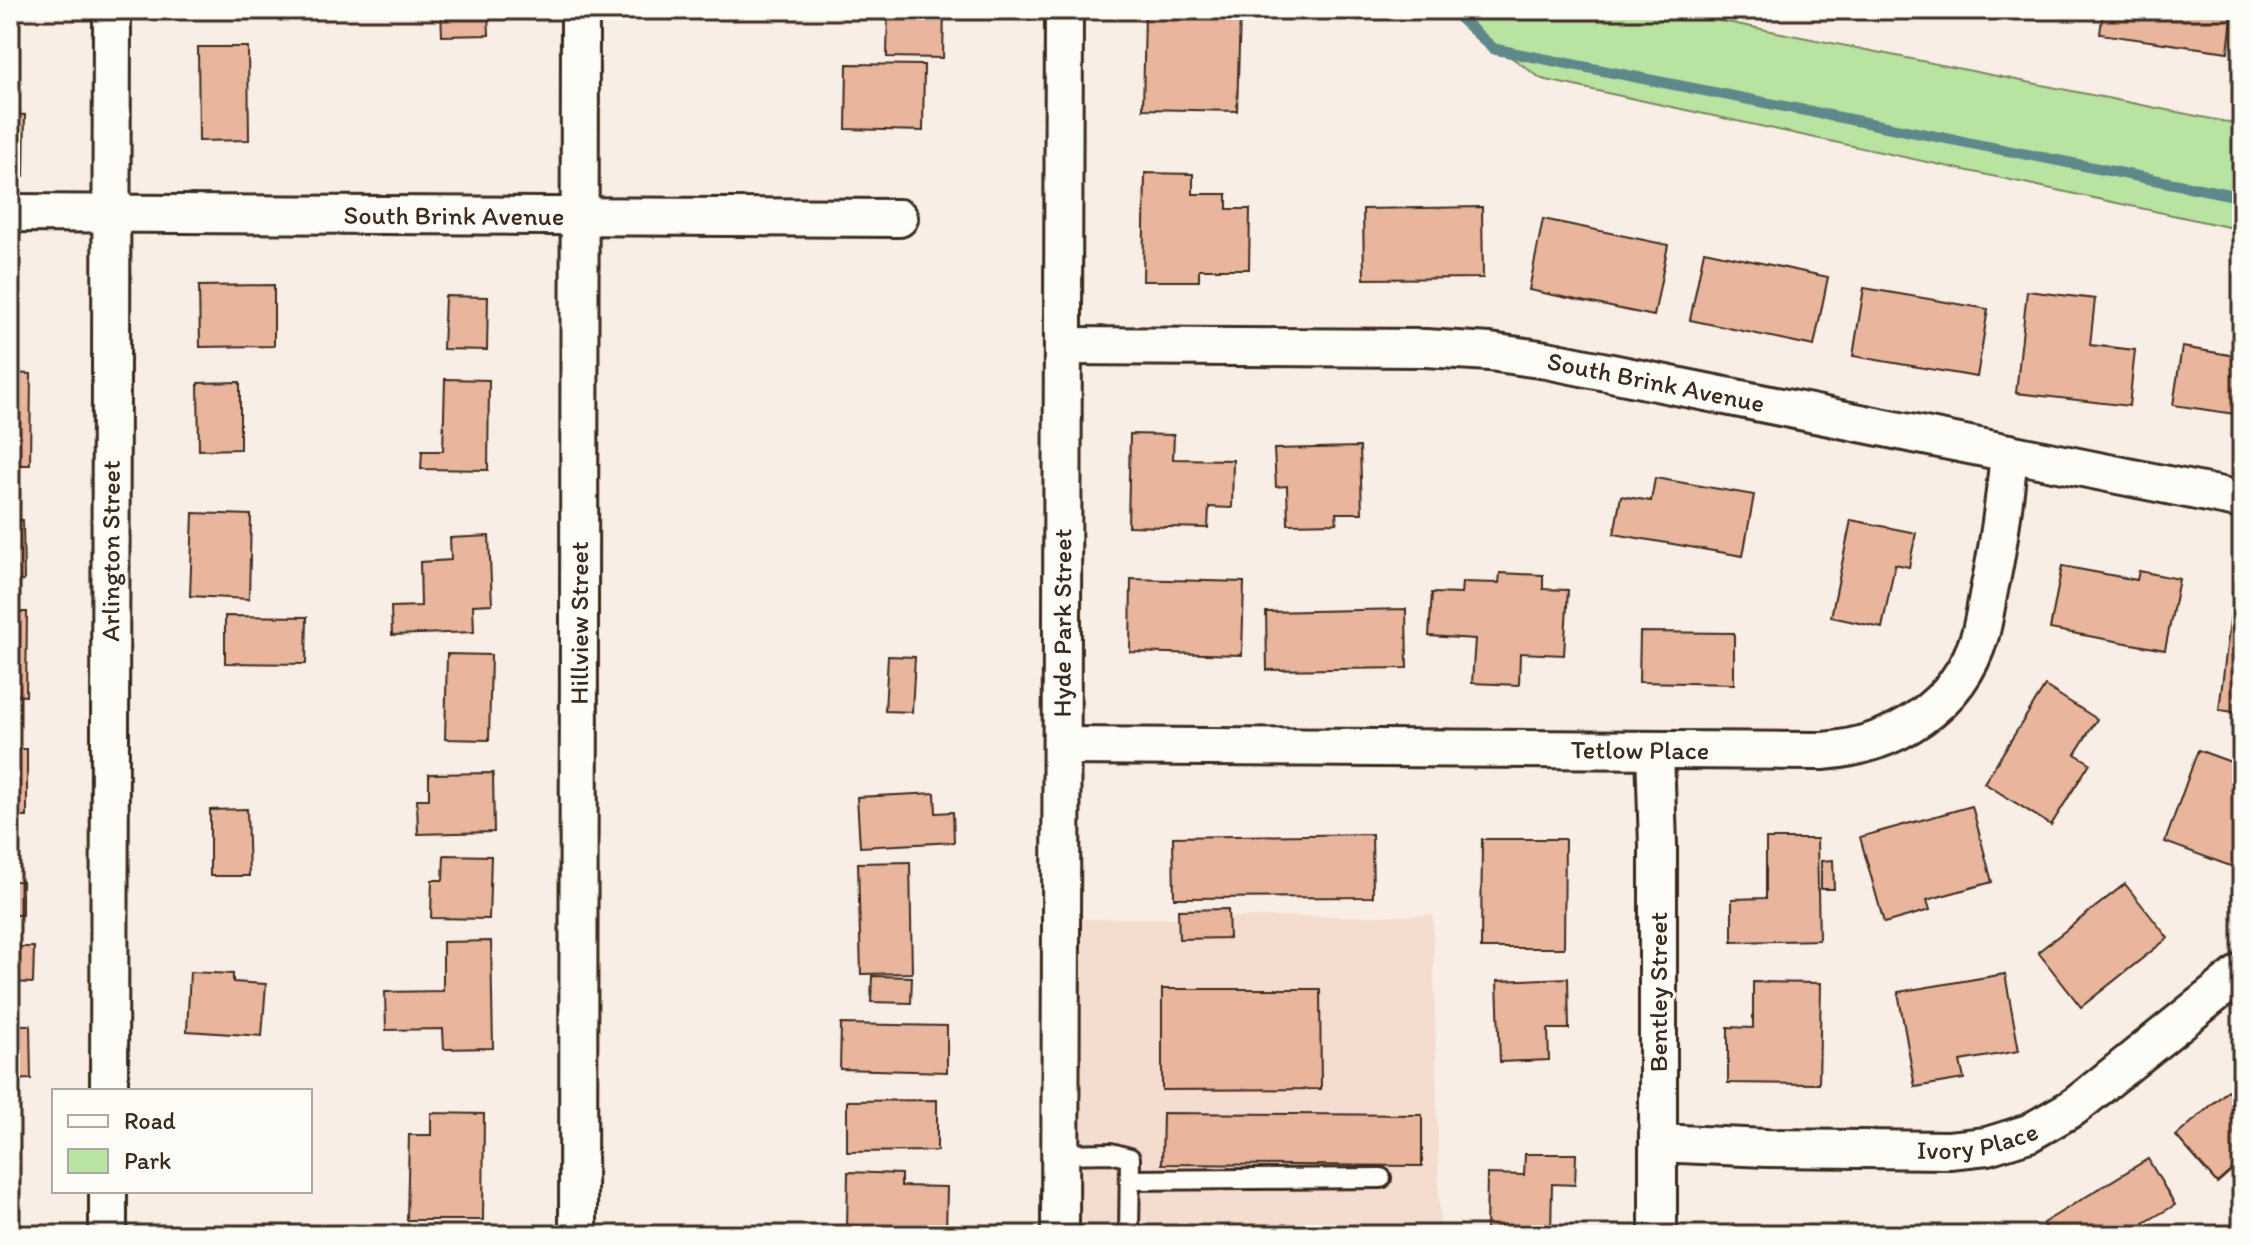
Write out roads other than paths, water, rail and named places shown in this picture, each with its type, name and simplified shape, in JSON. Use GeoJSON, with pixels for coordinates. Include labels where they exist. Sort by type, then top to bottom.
{"type":"FeatureCollection","features":[{"type":"Feature","properties":{"kind":"street","name":"Arlington Street"},"geometry":{"type":"LineString","coordinates":[[109,1089],[114,213],[112,10]]}},
{"type":"Feature","properties":{"kind":"street","name":"Hillview Street"},"geometry":{"type":"LineString","coordinates":[[578,1235],[580,10]]}},
{"type":"Feature","properties":{"kind":"street","name":"Hyde Park Street"},"geometry":{"type":"LineString","coordinates":[[1060,1235],[1064,10]]}},
{"type":"Feature","properties":{"kind":"street","name":"South Brink Avenue"},"geometry":{"type":"LineString","coordinates":[[10,213],[899,218]]}},
{"type":"Feature","properties":{"kind":"street","name":"South Brink Avenue"},"geometry":{"type":"LineString","coordinates":[[1063,346],[1425,348],[1490,352],[1547,360],[2242,500]]}},
{"type":"Feature","properties":{"kind":"street","name":"Tetlow Place"},"geometry":{"type":"LineString","coordinates":[[1062,746],[1845,750],[1877,742],[1921,717],[1942,698],[1965,669],[1980,636],[2002,524],[2009,453]]}},
{"type":"Feature","properties":{"kind":"street","name":"Bentley Street"},"geometry":{"type":"LineString","coordinates":[[1655,750],[1658,846],[1658,1235]]}},
{"type":"Feature","properties":{"kind":"street","name":"Ivory Place"},"geometry":{"type":"LineString","coordinates":[[1658,1143],[1781,1149],[1949,1150],[1987,1146],[2029,1133],[2074,1107],[2242,972]]}},
{"type":"Feature","properties":{"kind":"street"},"geometry":{"type":"LineString","coordinates":[[108,1193],[108,1235]]}},
{"type":"Feature","properties":{"kind":"lane"},"geometry":{"type":"LineString","coordinates":[[1060,1154],[1111,1153],[1130,1158],[1129,1235]]}},
{"type":"Feature","properties":{"kind":"lane"},"geometry":{"type":"LineString","coordinates":[[1130,1180],[1381,1178]]}},
{"type":"Feature","properties":{"kind":"waterway"},"geometry":{"type":"LineString","coordinates":[[1451,10],[1494,49],[2242,197]]}}]}
